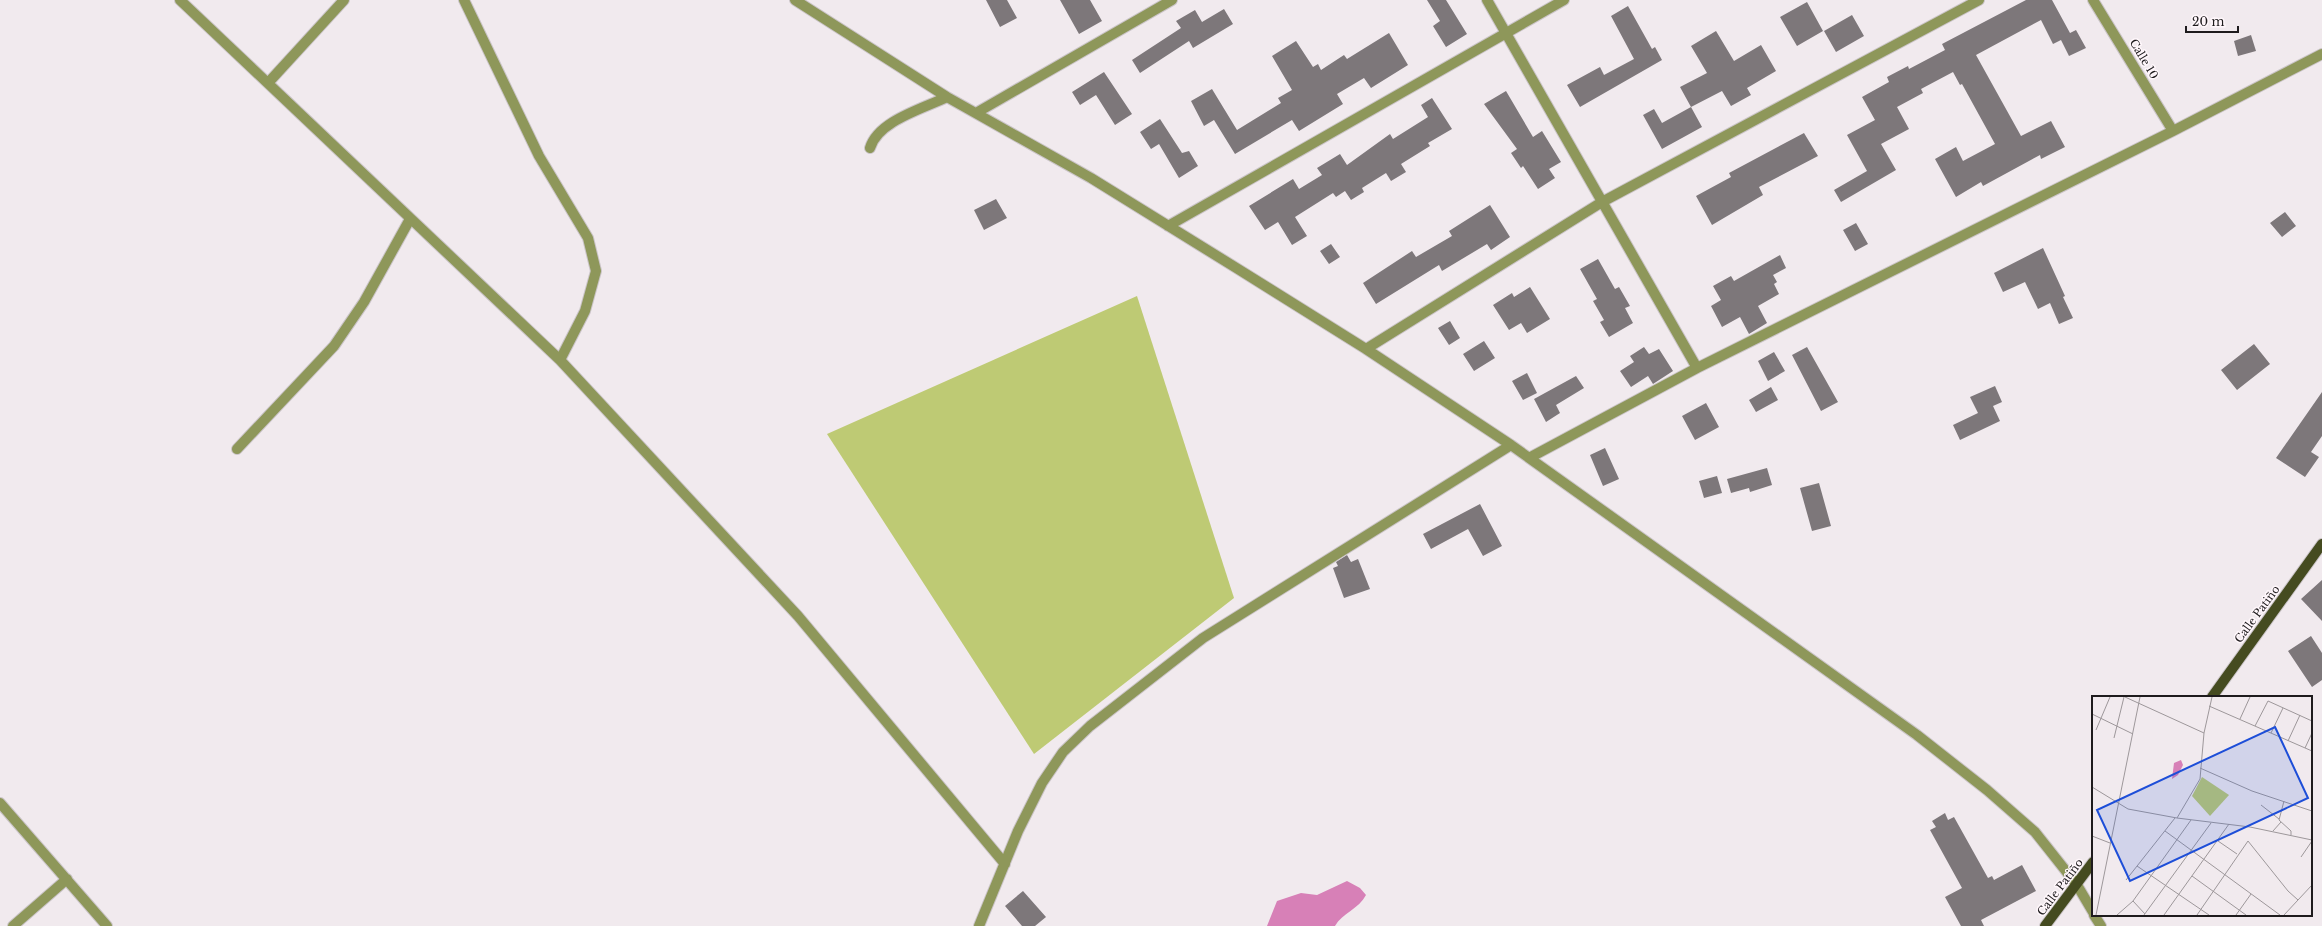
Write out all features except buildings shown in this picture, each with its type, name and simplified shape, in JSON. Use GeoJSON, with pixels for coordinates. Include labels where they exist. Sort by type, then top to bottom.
{"type":"FeatureCollection","features":[{"type":"Feature","properties":{"kind":"main road","name":"Calle Patiño"},"geometry":{"type":"LineString","coordinates":[[2213,696],[2322,544]]}},
{"type":"Feature","properties":{"kind":"main road","name":"Calle Patiño"},"geometry":{"type":"LineString","coordinates":[[2045,926],[2092,863]]}},
{"type":"Feature","properties":{"kind":"street"},"geometry":{"type":"LineString","coordinates":[[180,0],[560,360],[798,616],[1005,864]]}},
{"type":"Feature","properties":{"kind":"street"},"geometry":{"type":"LineString","coordinates":[[268,83],[344,0]]}},
{"type":"Feature","properties":{"kind":"street"},"geometry":{"type":"LineString","coordinates":[[464,0],[538,156],[588,238],[596,271],[585,311],[560,360]]}},
{"type":"Feature","properties":{"kind":"street"},"geometry":{"type":"LineString","coordinates":[[795,0],[947,97],[1091,178],[1366,349],[1511,445],[1917,736],[1987,790],[2035,832],[2077,885],[2092,911]]}},
{"type":"Feature","properties":{"kind":"street"},"geometry":{"type":"LineString","coordinates":[[976,113],[1172,0]]}},
{"type":"Feature","properties":{"kind":"street"},"geometry":{"type":"LineString","coordinates":[[1487,0],[1697,368]]}},
{"type":"Feature","properties":{"kind":"street"},"geometry":{"type":"LineString","coordinates":[[1168,226],[1564,0]]}},
{"type":"Feature","properties":{"kind":"street"},"geometry":{"type":"LineString","coordinates":[[1366,349],[1602,202],[1979,0]]}},
{"type":"Feature","properties":{"kind":"street","name":"Calle 10"},"geometry":{"type":"LineString","coordinates":[[2093,0],[2173,131]]}},
{"type":"Feature","properties":{"kind":"street"},"geometry":{"type":"LineString","coordinates":[[1528,458],[1697,368],[2173,131],[2322,54]]}},
{"type":"Feature","properties":{"kind":"street"},"geometry":{"type":"LineString","coordinates":[[870,148],[873,139],[886,125],[947,97]]}},
{"type":"Feature","properties":{"kind":"street"},"geometry":{"type":"LineString","coordinates":[[237,449],[334,346],[364,302],[410,219]]}},
{"type":"Feature","properties":{"kind":"street"},"geometry":{"type":"LineString","coordinates":[[979,926],[1018,831],[1042,783],[1063,752],[1090,726],[1203,638],[1511,445]]}},
{"type":"Feature","properties":{"kind":"street"},"geometry":{"type":"LineString","coordinates":[[0,803],[107,926]]}},
{"type":"Feature","properties":{"kind":"street"},"geometry":{"type":"LineString","coordinates":[[13,926],[67,880]]}},
{"type":"Feature","properties":{"kind":"street"},"geometry":{"type":"LineString","coordinates":[[2095,916],[2101,926]]}},
{"type":"Feature","properties":{"kind":"green space"},"geometry":{"type":"Polygon","coordinates":[[[1137,296],[1234,598],[1034,754],[827,434],[1137,296]]]}},
{"type":"Feature","properties":{"kind":"shaded area"},"geometry":{"type":"Polygon","coordinates":[[[1347,881],[1360,888],[1366,895],[1359,904],[1335,926],[1267,926],[1277,901],[1301,893],[1317,895],[1347,881]]]}}]}
